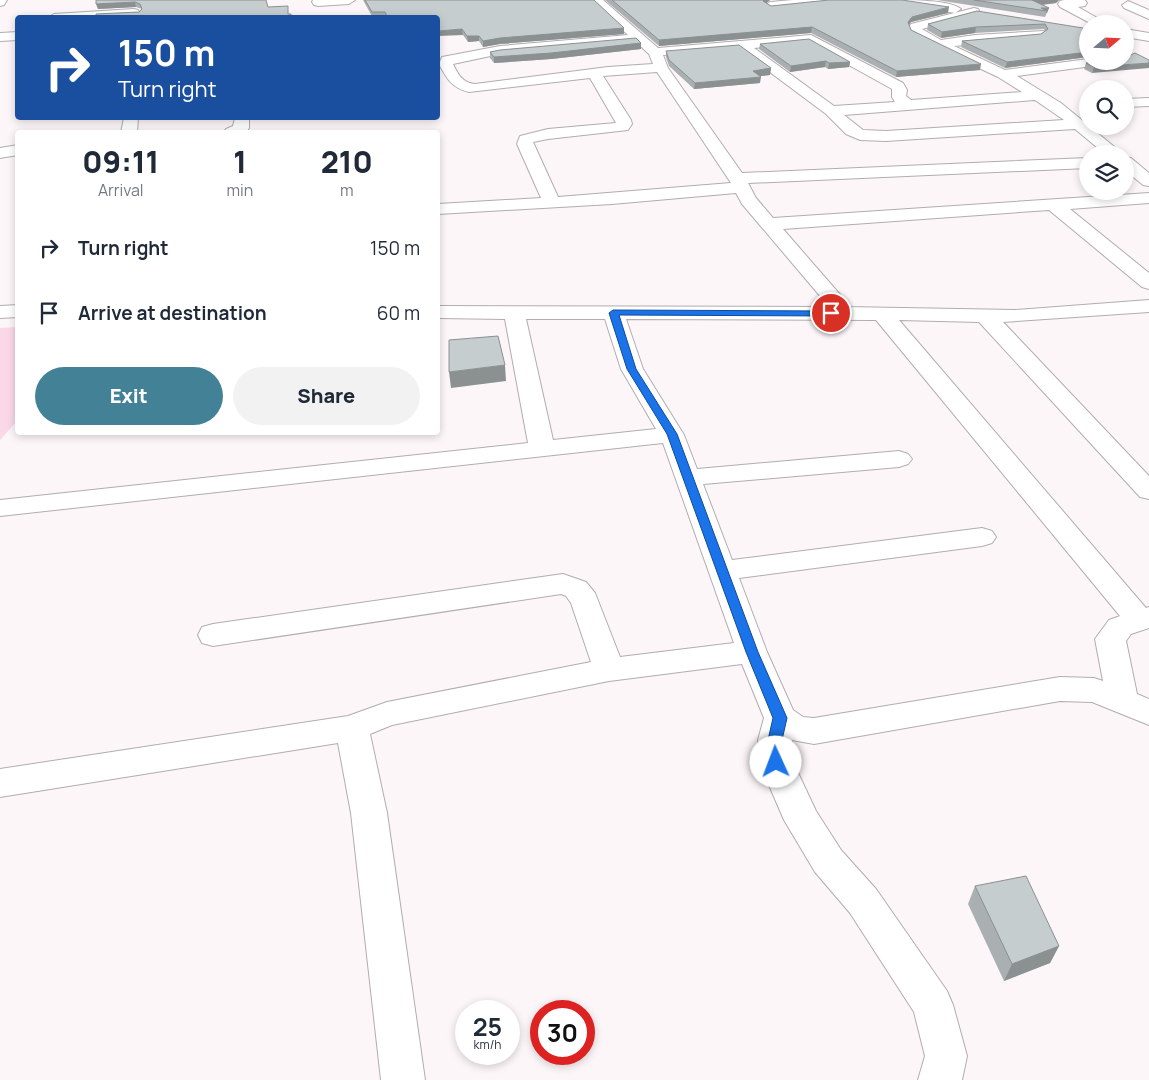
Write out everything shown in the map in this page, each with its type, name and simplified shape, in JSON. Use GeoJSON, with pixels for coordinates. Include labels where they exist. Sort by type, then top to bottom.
{"type":"FeatureCollection","features":[{"type":"Feature","properties":{"kind":"street"},"geometry":{"type":"LineString","coordinates":[[324,15],[318,1],[349,0]]}},
{"type":"Feature","properties":{"kind":"street"},"geometry":{"type":"LineString","coordinates":[[596,0],[603,0]]}},
{"type":"Feature","properties":{"kind":"street"},"geometry":{"type":"LineString","coordinates":[[596,0],[641,38],[658,60],[739,182],[748,200],[836,302],[836,309],[831,313]]}},
{"type":"Feature","properties":{"kind":"street"},"geometry":{"type":"LineString","coordinates":[[770,6],[827,0]]}},
{"type":"Feature","properties":{"kind":"street"},"geometry":{"type":"LineString","coordinates":[[902,0],[979,13],[915,27],[917,32],[1003,74],[1056,106],[1104,145]]}},
{"type":"Feature","properties":{"kind":"street"},"geometry":{"type":"LineString","coordinates":[[1075,0],[1081,3],[1064,4],[1085,15]]}},
{"type":"Feature","properties":{"kind":"street"},"geometry":{"type":"LineString","coordinates":[[1128,5],[1149,15]]}},
{"type":"Feature","properties":{"kind":"street"},"geometry":{"type":"LineString","coordinates":[[85,15],[137,10]]}},
{"type":"Feature","properties":{"kind":"street"},"geometry":{"type":"LineString","coordinates":[[940,44],[1040,29]]}},
{"type":"Feature","properties":{"kind":"street"},"geometry":{"type":"LineString","coordinates":[[1134,34],[1149,37]]}},
{"type":"Feature","properties":{"kind":"street"},"geometry":{"type":"LineString","coordinates":[[0,37],[15,36]]}},
{"type":"Feature","properties":{"kind":"street"},"geometry":{"type":"LineString","coordinates":[[641,38],[500,50],[447,60],[446,64],[456,84],[465,88],[508,85],[594,73],[741,44],[804,38],[818,42],[898,86],[900,90],[899,97],[909,106]]}},
{"type":"Feature","properties":{"kind":"street"},"geometry":{"type":"LineString","coordinates":[[741,44],[831,111],[852,131],[871,136],[1078,124]]}},
{"type":"Feature","properties":{"kind":"street"},"geometry":{"type":"LineString","coordinates":[[1072,51],[1079,54]]}},
{"type":"Feature","properties":{"kind":"street"},"geometry":{"type":"LineString","coordinates":[[1003,74],[1079,63]]}},
{"type":"Feature","properties":{"kind":"street"},"geometry":{"type":"LineString","coordinates":[[552,203],[525,144],[526,139],[548,134],[622,127],[623,120],[594,73]]}},
{"type":"Feature","properties":{"kind":"street"},"geometry":{"type":"LineString","coordinates":[[831,111],[1038,95]]}},
{"type":"Feature","properties":{"kind":"street"},"geometry":{"type":"LineString","coordinates":[[1134,103],[1149,102]]}},
{"type":"Feature","properties":{"kind":"street"},"geometry":{"type":"LineString","coordinates":[[1056,106],[1079,105]]}},
{"type":"Feature","properties":{"kind":"street"},"geometry":{"type":"LineString","coordinates":[[236,130],[241,128],[242,120]]}},
{"type":"Feature","properties":{"kind":"street"},"geometry":{"type":"LineString","coordinates":[[0,152],[15,150]]}},
{"type":"Feature","properties":{"kind":"street"},"geometry":{"type":"LineString","coordinates":[[1134,162],[1149,161]]}},
{"type":"Feature","properties":{"kind":"street"},"geometry":{"type":"LineString","coordinates":[[440,209],[612,200],[739,182],[1079,163]]}},
{"type":"Feature","properties":{"kind":"street"},"geometry":{"type":"LineString","coordinates":[[1134,169],[1149,181]]}},
{"type":"Feature","properties":{"kind":"street"},"geometry":{"type":"LineString","coordinates":[[768,224],[1149,198]]}},
{"type":"Feature","properties":{"kind":"street"},"geometry":{"type":"LineString","coordinates":[[1054,205],[1149,283]]}},
{"type":"Feature","properties":{"kind":"street"},"geometry":{"type":"LineString","coordinates":[[440,312],[831,313],[1015,316],[1149,306]]}},
{"type":"Feature","properties":{"kind":"street"},"geometry":{"type":"LineString","coordinates":[[0,312],[15,311]]}},
{"type":"Feature","properties":{"kind":"street"},"geometry":{"type":"LineString","coordinates":[[514,313],[542,449]]}},
{"type":"Feature","properties":{"kind":"street"},"geometry":{"type":"LineString","coordinates":[[613,313],[632,369],[672,434],[752,652],[780,718],[795,728],[814,731],[1060,688],[1094,690],[1136,707]]}},
{"type":"Feature","properties":{"kind":"street"},"geometry":{"type":"LineString","coordinates":[[882,314],[1144,619],[1120,627],[1110,639],[1113,659],[1136,707]]}},
{"type":"Feature","properties":{"kind":"street"},"geometry":{"type":"LineString","coordinates":[[985,316],[1149,491]]}},
{"type":"Feature","properties":{"kind":"street"},"geometry":{"type":"LineString","coordinates":[[0,508],[672,434]]}},
{"type":"Feature","properties":{"kind":"street"},"geometry":{"type":"LineString","coordinates":[[688,478],[899,459]]}},
{"type":"Feature","properties":{"kind":"street"},"geometry":{"type":"LineString","coordinates":[[722,571],[982,537]]}},
{"type":"Feature","properties":{"kind":"street"},"geometry":{"type":"LineString","coordinates":[[213,635],[563,584],[576,589],[585,600],[609,670]]}},
{"type":"Feature","properties":{"kind":"street"},"geometry":{"type":"LineString","coordinates":[[0,783],[352,728],[387,714],[609,670],[752,652]]}},
{"type":"Feature","properties":{"kind":"street"},"geometry":{"type":"LineString","coordinates":[[780,718],[775,740],[776,762],[802,820],[828,861],[862,901],[933,1005],[946,1056],[940,1080]]}},
{"type":"Feature","properties":{"kind":"street"},"geometry":{"type":"LineString","coordinates":[[352,728],[369,813],[403,1080]]}},
{"type":"Feature","properties":{"kind":"shaded area"},"geometry":{"type":"Polygon","coordinates":[[[15,327],[15,423],[0,440],[0,328],[15,327]]]}},
{"type":"Feature","properties":{"kind":"building"},"geometry":{"type":"Polygon","coordinates":[[[96,0],[266,0],[268,7],[288,6],[288,14],[291,15],[96,15],[139,12],[142,9],[140,4],[135,2],[96,4],[96,0]]]}},
{"type":"Feature","properties":{"kind":"building"},"geometry":{"type":"Polygon","coordinates":[[[365,0],[594,0],[624,28],[483,41],[479,36],[467,36],[462,29],[440,31],[440,15],[386,15],[385,12],[372,12],[365,0]]]}},
{"type":"Feature","properties":{"kind":"building"},"geometry":{"type":"Polygon","coordinates":[[[612,0],[764,0],[771,6],[829,0],[902,0],[949,7],[912,17],[908,22],[911,30],[981,64],[897,71],[812,27],[659,40],[612,0]]]}},
{"type":"Feature","properties":{"kind":"building"},"geometry":{"type":"Polygon","coordinates":[[[974,0],[1032,0],[1049,8],[1041,8],[1047,11],[974,0]]]}},
{"type":"Feature","properties":{"kind":"building"},"geometry":{"type":"Polygon","coordinates":[[[977,11],[1079,27],[1079,53],[1007,62],[962,41],[1041,34],[1048,29],[1045,24],[976,27],[942,32],[928,24],[977,11]]]}},
{"type":"Feature","properties":{"kind":"building"},"geometry":{"type":"Polygon","coordinates":[[[636,38],[641,43],[494,57],[490,52],[500,50],[636,38]]]}},
{"type":"Feature","properties":{"kind":"building"},"geometry":{"type":"Polygon","coordinates":[[[809,39],[850,62],[829,63],[826,61],[791,66],[760,44],[809,39]]]}},
{"type":"Feature","properties":{"kind":"building"},"geometry":{"type":"Polygon","coordinates":[[[739,45],[771,68],[753,71],[761,77],[695,83],[669,60],[666,51],[739,45]]]}},
{"type":"Feature","properties":{"kind":"building"},"geometry":{"type":"Polygon","coordinates":[[[1134,53],[1149,60],[1149,63],[1134,64],[1134,53]]]}},
{"type":"Feature","properties":{"kind":"building"},"geometry":{"type":"Polygon","coordinates":[[[498,336],[505,365],[449,372],[449,340],[498,336]]]}},
{"type":"Feature","properties":{"kind":"building"},"geometry":{"type":"Polygon","coordinates":[[[1026,876],[1059,946],[1012,964],[975,886],[1026,876]]]}},
{"type":"Feature","properties":{"kind":"route"},"geometry":{"type":"LineString","coordinates":[[776,762],[775,740],[780,718],[752,652],[672,434],[632,369],[613,313],[831,313]]}}]}
